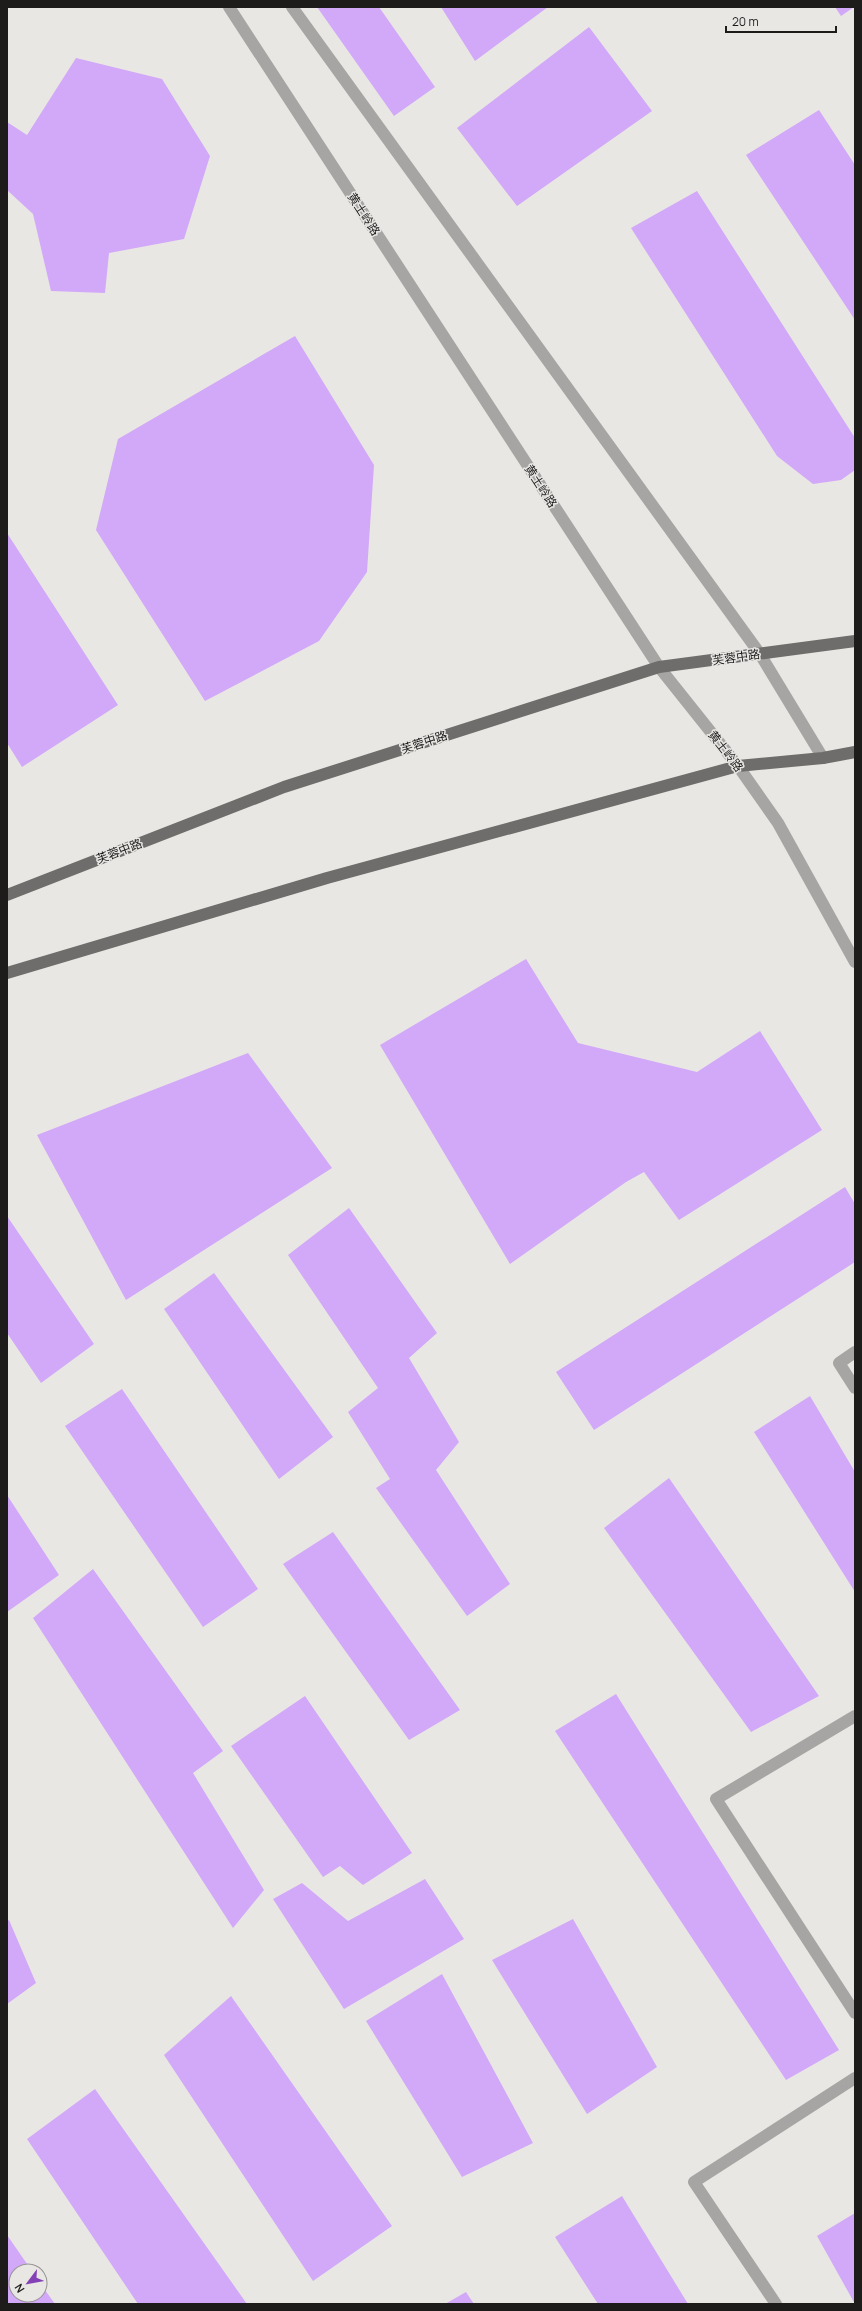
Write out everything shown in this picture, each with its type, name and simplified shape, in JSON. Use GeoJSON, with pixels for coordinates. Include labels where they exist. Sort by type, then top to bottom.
{"type":"FeatureCollection","features":[{"type":"Feature","properties":{"kind":"main road","name":"芙蓉中路"},"geometry":{"type":"LineString","coordinates":[[7,895],[284,787],[659,667],[855,640]]}},
{"type":"Feature","properties":{"kind":"main road"},"geometry":{"type":"LineString","coordinates":[[7,973],[327,878],[738,766],[823,758],[855,752]]}},
{"type":"Feature","properties":{"kind":"street","name":"黄土岭路"},"geometry":{"type":"LineString","coordinates":[[229,7],[659,667],[738,766],[778,823],[855,962]]}},
{"type":"Feature","properties":{"kind":"street"},"geometry":{"type":"LineString","coordinates":[[292,7],[760,654],[823,758]]}},
{"type":"Feature","properties":{"kind":"street"},"geometry":{"type":"LineString","coordinates":[[855,1352],[840,1363],[855,1388]]}},
{"type":"Feature","properties":{"kind":"street"},"geometry":{"type":"LineString","coordinates":[[855,1716],[716,1800],[855,2013]]}},
{"type":"Feature","properties":{"kind":"street"},"geometry":{"type":"LineString","coordinates":[[776,2304],[694,2182],[855,2078]]}},
{"type":"Feature","properties":{"kind":"building"},"geometry":{"type":"Polygon","coordinates":[[[317,7],[379,7],[435,87],[394,116],[317,7]]]}},
{"type":"Feature","properties":{"kind":"building"},"geometry":{"type":"Polygon","coordinates":[[[441,7],[548,7],[475,61],[441,7]]]}},
{"type":"Feature","properties":{"kind":"building"},"geometry":{"type":"Polygon","coordinates":[[[835,7],[854,7],[841,16],[835,7]]]}},
{"type":"Feature","properties":{"kind":"building"},"geometry":{"type":"Polygon","coordinates":[[[589,27],[652,111],[517,206],[457,128],[589,27]]]}},
{"type":"Feature","properties":{"kind":"building"},"geometry":{"type":"Polygon","coordinates":[[[76,58],[162,79],[210,156],[184,239],[109,253],[105,293],[51,291],[33,214],[7,190],[7,122],[27,135],[76,58]]]}},
{"type":"Feature","properties":{"kind":"building"},"geometry":{"type":"Polygon","coordinates":[[[819,110],[855,165],[855,320],[746,155],[819,110]]]}},
{"type":"Feature","properties":{"kind":"building"},"geometry":{"type":"Polygon","coordinates":[[[697,191],[855,438],[855,470],[841,480],[813,484],[777,456],[631,228],[697,191]]]}},
{"type":"Feature","properties":{"kind":"building"},"geometry":{"type":"Polygon","coordinates":[[[295,336],[374,465],[367,572],[319,641],[205,701],[96,530],[118,439],[295,336]]]}},
{"type":"Feature","properties":{"kind":"building"},"geometry":{"type":"Polygon","coordinates":[[[7,533],[118,705],[22,767],[7,743],[7,533]]]}},
{"type":"Feature","properties":{"kind":"building"},"geometry":{"type":"Polygon","coordinates":[[[526,959],[578,1043],[697,1072],[760,1031],[822,1130],[679,1220],[644,1172],[626,1182],[510,1264],[380,1045],[526,959]]]}},
{"type":"Feature","properties":{"kind":"building"},"geometry":{"type":"Polygon","coordinates":[[[248,1053],[332,1168],[126,1300],[37,1135],[248,1053]]]}},
{"type":"Feature","properties":{"kind":"building"},"geometry":{"type":"Polygon","coordinates":[[[845,1187],[855,1204],[855,1262],[594,1430],[556,1372],[845,1187]]]}},
{"type":"Feature","properties":{"kind":"building"},"geometry":{"type":"Polygon","coordinates":[[[349,1208],[437,1333],[409,1358],[459,1442],[436,1470],[510,1584],[467,1616],[376,1488],[390,1479],[348,1412],[378,1388],[288,1255],[349,1208]]]}},
{"type":"Feature","properties":{"kind":"building"},"geometry":{"type":"Polygon","coordinates":[[[7,1216],[94,1344],[41,1383],[7,1333],[7,1216]]]}},
{"type":"Feature","properties":{"kind":"building"},"geometry":{"type":"Polygon","coordinates":[[[214,1273],[333,1437],[279,1479],[164,1309],[214,1273]]]}},
{"type":"Feature","properties":{"kind":"building"},"geometry":{"type":"Polygon","coordinates":[[[122,1389],[258,1589],[203,1627],[65,1426],[122,1389]]]}},
{"type":"Feature","properties":{"kind":"building"},"geometry":{"type":"Polygon","coordinates":[[[810,1396],[855,1472],[855,1592],[754,1432],[810,1396]]]}},
{"type":"Feature","properties":{"kind":"building"},"geometry":{"type":"Polygon","coordinates":[[[669,1478],[819,1696],[751,1732],[604,1528],[669,1478]]]}},
{"type":"Feature","properties":{"kind":"building"},"geometry":{"type":"Polygon","coordinates":[[[7,1495],[59,1575],[7,1612],[7,1495]]]}},
{"type":"Feature","properties":{"kind":"building"},"geometry":{"type":"Polygon","coordinates":[[[333,1532],[460,1710],[409,1740],[283,1564],[333,1532]]]}},
{"type":"Feature","properties":{"kind":"building"},"geometry":{"type":"Polygon","coordinates":[[[93,1569],[223,1751],[193,1773],[264,1890],[233,1928],[33,1618],[93,1569]]]}},
{"type":"Feature","properties":{"kind":"building"},"geometry":{"type":"Polygon","coordinates":[[[616,1694],[839,2050],[786,2080],[555,1731],[616,1694]]]}},
{"type":"Feature","properties":{"kind":"building"},"geometry":{"type":"Polygon","coordinates":[[[305,1696],[412,1853],[363,1885],[340,1866],[323,1877],[231,1746],[305,1696]]]}},
{"type":"Feature","properties":{"kind":"building"},"geometry":{"type":"Polygon","coordinates":[[[425,1879],[464,1939],[344,2009],[273,1899],[302,1883],[348,1921],[425,1879]]]}},
{"type":"Feature","properties":{"kind":"building"},"geometry":{"type":"Polygon","coordinates":[[[573,1919],[657,2067],[587,2114],[492,1960],[573,1919]]]}},
{"type":"Feature","properties":{"kind":"building"},"geometry":{"type":"Polygon","coordinates":[[[9,1920],[36,1983],[7,2004],[7,1921],[9,1920]]]}},
{"type":"Feature","properties":{"kind":"building"},"geometry":{"type":"Polygon","coordinates":[[[442,1974],[533,2143],[462,2177],[366,2021],[442,1974]]]}},
{"type":"Feature","properties":{"kind":"building"},"geometry":{"type":"Polygon","coordinates":[[[231,1996],[392,2226],[313,2281],[164,2055],[231,1996]]]}},
{"type":"Feature","properties":{"kind":"building"},"geometry":{"type":"Polygon","coordinates":[[[95,2089],[247,2304],[138,2304],[27,2139],[95,2089]]]}},
{"type":"Feature","properties":{"kind":"building"},"geometry":{"type":"Polygon","coordinates":[[[622,2196],[688,2304],[598,2304],[555,2237],[622,2196]]]}},
{"type":"Feature","properties":{"kind":"building"},"geometry":{"type":"Polygon","coordinates":[[[855,2213],[855,2304],[817,2236],[855,2213]]]}},
{"type":"Feature","properties":{"kind":"building"},"geometry":{"type":"Polygon","coordinates":[[[7,2235],[26,2263],[8,2263],[8,2303],[48,2303],[48,2294],[55,2304],[7,2304],[7,2235]]]}},
{"type":"Feature","properties":{"kind":"building"},"geometry":{"type":"Polygon","coordinates":[[[466,2292],[474,2304],[445,2304],[466,2292]]]}}]}
